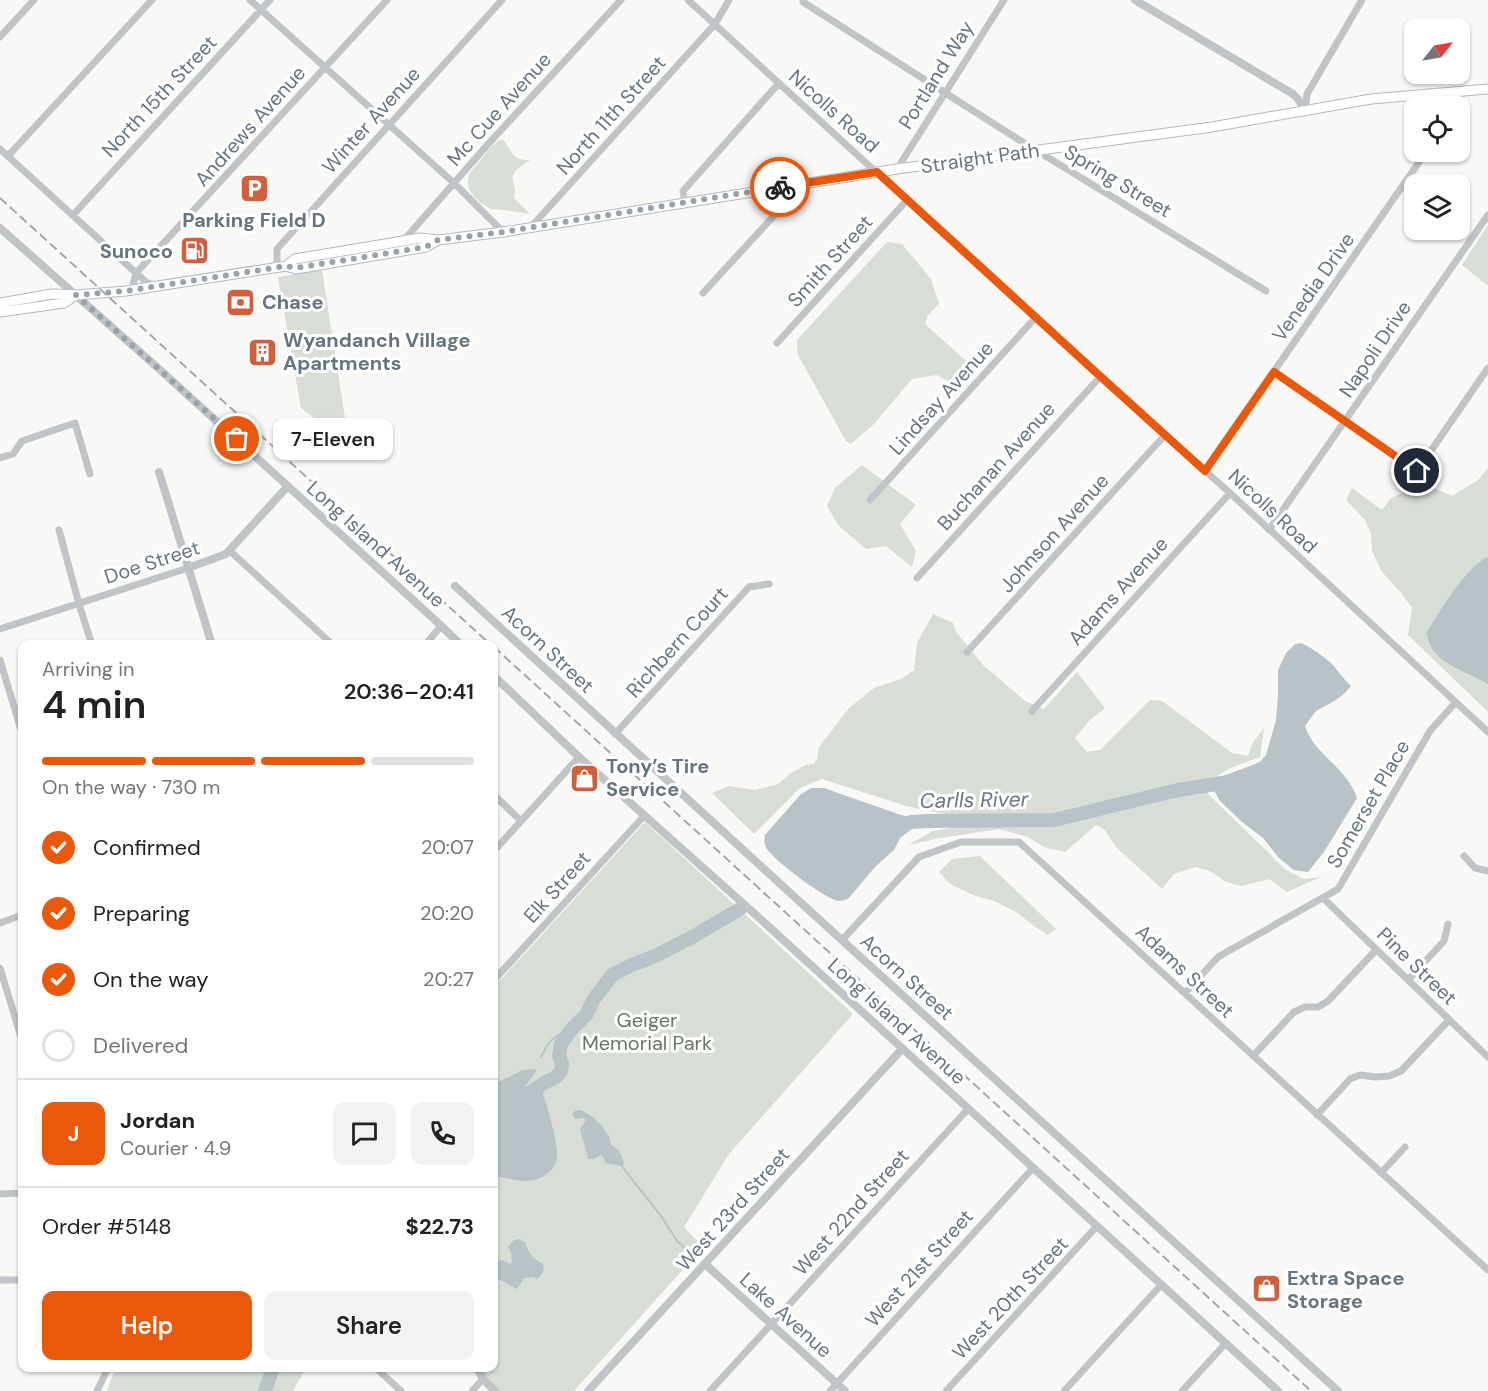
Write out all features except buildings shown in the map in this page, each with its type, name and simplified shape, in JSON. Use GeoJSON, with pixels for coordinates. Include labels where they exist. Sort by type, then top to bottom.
{"type":"FeatureCollection","features":[{"type":"Feature","properties":{"kind":"main road","name":"Straight Path"},"geometry":{"type":"LineString","coordinates":[[282,266],[295,259],[420,238],[438,240],[503,232],[897,169],[1212,127],[1371,99],[1488,89]]}},
{"type":"Feature","properties":{"kind":"main road","name":"Straight Path"},"geometry":{"type":"LineString","coordinates":[[0,303],[52,294],[76,295],[132,290],[282,266],[296,268],[426,247],[438,240]]}},
{"type":"Feature","properties":{"kind":"main road","name":"Straight Path"},"geometry":{"type":"LineString","coordinates":[[0,312],[64,303],[76,295]]}},
{"type":"Feature","properties":{"kind":"street"},"geometry":{"type":"LineString","coordinates":[[0,37],[34,0]]}},
{"type":"Feature","properties":{"kind":"street"},"geometry":{"type":"LineString","coordinates":[[8,156],[152,0]]}},
{"type":"Feature","properties":{"kind":"street"},"geometry":{"type":"LineString","coordinates":[[250,0],[454,183],[503,232]]}},
{"type":"Feature","properties":{"kind":"street","name":"North 15th Street"},"geometry":{"type":"LineString","coordinates":[[73,215],[270,0]]}},
{"type":"Feature","properties":{"kind":"street","name":"Andrews Avenue"},"geometry":{"type":"LineString","coordinates":[[136,273],[387,0]]}},
{"type":"Feature","properties":{"kind":"street","name":"Winter Avenue"},"geometry":{"type":"LineString","coordinates":[[282,266],[277,249],[502,0]]}},
{"type":"Feature","properties":{"kind":"street","name":"Mc Cue Avenue"},"geometry":{"type":"LineString","coordinates":[[403,241],[621,0]]}},
{"type":"Feature","properties":{"kind":"street","name":"Nicolls Road"},"geometry":{"type":"LineString","coordinates":[[688,0],[1230,493],[1488,732]]}},
{"type":"Feature","properties":{"kind":"street","name":"North 11th Street"},"geometry":{"type":"LineString","coordinates":[[531,227],[715,24],[729,0]]}},
{"type":"Feature","properties":{"kind":"street","name":"Portland Way"},"geometry":{"type":"LineString","coordinates":[[897,169],[1004,0]]}},
{"type":"Feature","properties":{"kind":"street"},"geometry":{"type":"LineString","coordinates":[[1305,111],[1307,94],[1362,0]]}},
{"type":"Feature","properties":{"kind":"street"},"geometry":{"type":"LineString","coordinates":[[1139,1],[1293,94],[1305,111]]}},
{"type":"Feature","properties":{"kind":"street","name":"Spring Street"},"geometry":{"type":"LineString","coordinates":[[803,2],[1035,150],[1266,291]]}},
{"type":"Feature","properties":{"kind":"street"},"geometry":{"type":"LineString","coordinates":[[685,203],[683,190],[779,83]]}},
{"type":"Feature","properties":{"kind":"street"},"geometry":{"type":"LineString","coordinates":[[1461,96],[1464,90]]}},
{"type":"Feature","properties":{"kind":"street"},"geometry":{"type":"LineString","coordinates":[[0,149],[147,283],[156,286]]}},
{"type":"Feature","properties":{"kind":"street","name":"Venedia Drive"},"geometry":{"type":"LineString","coordinates":[[1205,471],[1419,162]]}},
{"type":"Feature","properties":{"kind":"street"},"geometry":{"type":"LineString","coordinates":[[703,293],[804,183]]}},
{"type":"Feature","properties":{"kind":"street","name":"Smith Street"},"geometry":{"type":"LineString","coordinates":[[777,344],[907,200]]}},
{"type":"Feature","properties":{"kind":"street","name":"Napoli Drive"},"geometry":{"type":"LineString","coordinates":[[1269,530],[1488,215]]}},
{"type":"Feature","properties":{"kind":"street","name":"Long Island Avenue"},"geometry":{"type":"LineString","coordinates":[[0,228],[158,368],[456,640]]}},
{"type":"Feature","properties":{"kind":"street"},"geometry":{"type":"LineString","coordinates":[[132,290],[136,273]]}},
{"type":"Feature","properties":{"kind":"street","name":"Lindsay Avenue"},"geometry":{"type":"LineString","coordinates":[[870,500],[1036,317]]}},
{"type":"Feature","properties":{"kind":"street"},"geometry":{"type":"LineString","coordinates":[[1274,372],[1417,471],[1488,368]]}},
{"type":"Feature","properties":{"kind":"street","name":"Buchanan Avenue"},"geometry":{"type":"LineString","coordinates":[[916,578],[1100,376]]}},
{"type":"Feature","properties":{"kind":"street"},"geometry":{"type":"LineString","coordinates":[[0,458],[14,454],[22,441],[75,423],[90,474]]}},
{"type":"Feature","properties":{"kind":"street","name":"Johnson Avenue"},"geometry":{"type":"LineString","coordinates":[[967,652],[1165,435]]}},
{"type":"Feature","properties":{"kind":"street"},"geometry":{"type":"LineString","coordinates":[[159,472],[210,640]]}},
{"type":"Feature","properties":{"kind":"street","name":"Doe Street"},"geometry":{"type":"LineString","coordinates":[[0,629],[226,554],[288,486]]}},
{"type":"Feature","properties":{"kind":"street","name":"Adams Avenue"},"geometry":{"type":"LineString","coordinates":[[1032,711],[1230,493]]}},
{"type":"Feature","properties":{"kind":"street"},"geometry":{"type":"LineString","coordinates":[[59,530],[90,640]]}},
{"type":"Feature","properties":{"kind":"street"},"geometry":{"type":"LineString","coordinates":[[230,551],[328,640]]}},
{"type":"Feature","properties":{"kind":"street","name":"Richbern Court"},"geometry":{"type":"LineString","coordinates":[[615,734],[749,587],[769,584]]}},
{"type":"Feature","properties":{"kind":"street","name":"Acorn Street"},"geometry":{"type":"LineString","coordinates":[[455,586],[1338,1391]]}},
{"type":"Feature","properties":{"kind":"street"},"geometry":{"type":"LineString","coordinates":[[429,640],[441,626]]}},
{"type":"Feature","properties":{"kind":"street"},"geometry":{"type":"LineString","coordinates":[[0,660],[18,720]]}},
{"type":"Feature","properties":{"kind":"street","name":"Long Island Avenue"},"geometry":{"type":"LineString","coordinates":[[498,680],[579,757],[1278,1391]]}},
{"type":"Feature","properties":{"kind":"street","name":"Somerset Place"},"geometry":{"type":"LineString","coordinates":[[1185,993],[1218,957],[1338,889],[1430,731],[1455,703]]}},
{"type":"Feature","properties":{"kind":"street"},"geometry":{"type":"LineString","coordinates":[[498,847],[579,757]]}},
{"type":"Feature","properties":{"kind":"street"},"geometry":{"type":"LineString","coordinates":[[498,799],[521,821]]}},
{"type":"Feature","properties":{"kind":"street","name":"Elk Street"},"geometry":{"type":"LineString","coordinates":[[498,976],[644,816]]}},
{"type":"Feature","properties":{"kind":"street","name":"Adams Street"},"geometry":{"type":"LineString","coordinates":[[842,940],[919,857],[961,842],[1019,842],[1488,1270]]}},
{"type":"Feature","properties":{"kind":"street"},"geometry":{"type":"LineString","coordinates":[[1464,856],[1475,868],[1488,871]]}},
{"type":"Feature","properties":{"kind":"street","name":"Pine Street"},"geometry":{"type":"LineString","coordinates":[[1323,898],[1488,1057]]}},
{"type":"Feature","properties":{"kind":"street"},"geometry":{"type":"LineString","coordinates":[[0,922],[18,916]]}},
{"type":"Feature","properties":{"kind":"street"},"geometry":{"type":"LineString","coordinates":[[1408,980],[1444,941],[1448,924]]}},
{"type":"Feature","properties":{"kind":"street"},"geometry":{"type":"LineString","coordinates":[[1253,1056],[1294,1012],[1328,1001],[1376,950]]}},
{"type":"Feature","properties":{"kind":"street"},"geometry":{"type":"LineString","coordinates":[[0,968],[18,1027]]}},
{"type":"Feature","properties":{"kind":"street"},"geometry":{"type":"LineString","coordinates":[[1317,1115],[1350,1079],[1360,1075],[1389,1076],[1401,1071],[1449,1020]]}},
{"type":"Feature","properties":{"kind":"street","name":"West 23rd Street"},"geometry":{"type":"LineString","coordinates":[[588,1391],[902,1048]]}},
{"type":"Feature","properties":{"kind":"street","name":"West 22nd Street"},"geometry":{"type":"LineString","coordinates":[[710,1391],[968,1108]]}},
{"type":"Feature","properties":{"kind":"street"},"geometry":{"type":"LineString","coordinates":[[1381,1173],[1405,1147]]}},
{"type":"Feature","properties":{"kind":"street","name":"West 21st Street"},"geometry":{"type":"LineString","coordinates":[[830,1391],[1033,1168]]}},
{"type":"Feature","properties":{"kind":"street"},"geometry":{"type":"LineString","coordinates":[[0,1194],[18,1193]]}},
{"type":"Feature","properties":{"kind":"street","name":"West 20th Street"},"geometry":{"type":"LineString","coordinates":[[946,1391],[1097,1226]]}},
{"type":"Feature","properties":{"kind":"street","name":"Lake Avenue"},"geometry":{"type":"LineString","coordinates":[[705,1264],[845,1391]]}},
{"type":"Feature","properties":{"kind":"street"},"geometry":{"type":"LineString","coordinates":[[0,1280],[18,1280]]}},
{"type":"Feature","properties":{"kind":"street"},"geometry":{"type":"LineString","coordinates":[[1064,1391],[1161,1285]]}},
{"type":"Feature","properties":{"kind":"street"},"geometry":{"type":"LineString","coordinates":[[1182,1391],[1226,1343]]}},
{"type":"Feature","properties":{"kind":"street"},"geometry":{"type":"LineString","coordinates":[[96,1391],[106,1372]]}},
{"type":"Feature","properties":{"kind":"street"},"geometry":{"type":"LineString","coordinates":[[381,1372],[402,1391]]}},
{"type":"Feature","properties":{"kind":"street"},"geometry":{"type":"LineString","coordinates":[[479,1372],[495,1391]]}},
{"type":"Feature","properties":{"kind":"street"},"geometry":{"type":"LineString","coordinates":[[472,1391],[483,1379]]}},
{"type":"Feature","properties":{"kind":"green space"},"geometry":{"type":"Polygon","coordinates":[[[502,139],[517,157],[530,160],[516,170],[512,177],[515,189],[514,198],[530,214],[492,209],[477,200],[468,185],[471,172],[492,146],[502,139]]]}},
{"type":"Feature","properties":{"kind":"green space"},"geometry":{"type":"Polygon","coordinates":[[[1488,225],[1488,286],[1462,265],[1488,225]]]}},
{"type":"Feature","properties":{"kind":"green space"},"geometry":{"type":"Polygon","coordinates":[[[887,242],[902,244],[931,279],[939,304],[928,315],[925,324],[976,370],[960,388],[937,375],[912,379],[874,424],[851,444],[846,441],[798,355],[797,340],[887,242]]]}},
{"type":"Feature","properties":{"kind":"green space"},"geometry":{"type":"Polygon","coordinates":[[[322,270],[345,418],[319,422],[301,408],[278,277],[322,270]]]}},
{"type":"Feature","properties":{"kind":"green space"},"geometry":{"type":"Polygon","coordinates":[[[862,465],[916,505],[900,524],[916,551],[912,567],[886,546],[866,549],[839,526],[827,506],[835,488],[862,465]]]}},
{"type":"Feature","properties":{"kind":"green space"},"geometry":{"type":"Polygon","coordinates":[[[1488,468],[1488,712],[1408,635],[1412,608],[1382,572],[1372,551],[1371,533],[1365,520],[1346,500],[1352,488],[1382,510],[1391,498],[1423,483],[1452,496],[1478,480],[1488,468]]]}},
{"type":"Feature","properties":{"kind":"green space"},"geometry":{"type":"Polygon","coordinates":[[[933,614],[953,623],[956,632],[984,666],[1025,701],[1044,709],[1077,672],[1105,708],[1089,721],[1075,738],[1087,752],[1100,750],[1150,700],[1162,701],[1232,753],[1248,756],[1253,742],[1264,728],[1260,757],[1230,768],[1208,782],[1201,783],[1205,791],[1286,870],[1304,879],[1321,877],[1287,892],[1269,879],[1242,886],[1226,882],[1210,871],[1195,867],[1174,874],[1162,889],[1116,847],[1105,830],[1096,825],[1065,852],[1044,847],[1028,837],[999,829],[908,845],[933,831],[951,828],[945,814],[906,806],[822,779],[800,788],[754,834],[712,793],[729,786],[755,790],[778,784],[791,773],[806,765],[814,764],[819,747],[849,708],[874,688],[901,679],[914,670],[917,643],[933,614]]]}},
{"type":"Feature","properties":{"kind":"green space","name":"Geiger Memorial Park"},"geometry":{"type":"Polygon","coordinates":[[[645,822],[853,1014],[729,1154],[684,1227],[703,1247],[574,1391],[495,1391],[481,1372],[498,1372],[498,983],[645,822]]]}},
{"type":"Feature","properties":{"kind":"green space"},"geometry":{"type":"Polygon","coordinates":[[[980,856],[1056,929],[1048,935],[1016,912],[950,884],[939,872],[952,859],[980,856]]]}},
{"type":"Feature","properties":{"kind":"green space"},"geometry":{"type":"Polygon","coordinates":[[[114,1372],[304,1372],[293,1391],[107,1391],[114,1372]]]}},
{"type":"Feature","properties":{"kind":"shaded area"},"geometry":{"type":"Polygon","coordinates":[[[1488,557],[1488,684],[1442,659],[1431,647],[1426,633],[1462,579],[1488,557]]]}},
{"type":"Feature","properties":{"kind":"shaded area"},"geometry":{"type":"Polygon","coordinates":[[[1301,643],[1328,660],[1351,686],[1336,700],[1316,711],[1305,726],[1315,745],[1346,777],[1357,798],[1324,852],[1308,872],[1294,870],[1279,858],[1263,838],[1220,801],[1211,785],[1218,778],[1261,761],[1266,755],[1276,720],[1278,670],[1286,653],[1295,644],[1301,643]]]}},
{"type":"Feature","properties":{"kind":"shaded area"},"geometry":{"type":"Polygon","coordinates":[[[811,788],[824,788],[901,815],[928,821],[900,838],[894,850],[875,867],[848,899],[839,901],[823,894],[790,870],[772,855],[764,840],[765,835],[800,795],[811,788]]]}},
{"type":"Feature","properties":{"kind":"shaded area"},"geometry":{"type":"Polygon","coordinates":[[[523,1070],[537,1070],[526,1085],[525,1089],[529,1092],[540,1081],[544,1083],[543,1094],[557,1157],[550,1171],[531,1181],[498,1177],[498,1082],[523,1070]]]}},
{"type":"Feature","properties":{"kind":"shaded area"},"geometry":{"type":"Polygon","coordinates":[[[580,1110],[604,1128],[611,1144],[621,1156],[624,1163],[622,1166],[605,1163],[601,1155],[588,1159],[580,1129],[586,1120],[584,1118],[575,1119],[572,1114],[580,1110]]]}},
{"type":"Feature","properties":{"kind":"shaded area"},"geometry":{"type":"Polygon","coordinates":[[[519,1239],[525,1242],[534,1258],[543,1264],[544,1270],[537,1279],[524,1278],[517,1289],[498,1279],[498,1261],[503,1260],[510,1264],[512,1262],[508,1247],[514,1240],[519,1239]]]}},
{"type":"Feature","properties":{"kind":"waterway","name":"Carlls River"},"geometry":{"type":"LineString","coordinates":[[911,822],[1054,820],[1178,790],[1229,782]]}},
{"type":"Feature","properties":{"kind":"waterway","name":"Carlls River"},"geometry":{"type":"LineString","coordinates":[[529,1093],[556,1077],[561,1071],[562,1064],[559,1056],[561,1044],[586,1015],[594,999],[612,975],[694,936],[740,909]]}},
{"type":"Feature","properties":{"kind":"waterway"},"geometry":{"type":"LineString","coordinates":[[541,1057],[552,1040],[570,1031]]}},
{"type":"Feature","properties":{"kind":"waterway"},"geometry":{"type":"LineString","coordinates":[[620,1164],[661,1216],[677,1241],[686,1249]]}},
{"type":"Feature","properties":{"kind":"waterway","name":"Carlls River"},"geometry":{"type":"LineString","coordinates":[[265,1391],[272,1372]]}},
{"type":"Feature","properties":{"kind":"railway"},"geometry":{"type":"LineString","coordinates":[[0,198],[486,640]]}},
{"type":"Feature","properties":{"kind":"railway"},"geometry":{"type":"LineString","coordinates":[[498,651],[1311,1391]]}},
{"type":"Feature","properties":{"kind":"way so far"},"geometry":{"type":"LineString","coordinates":[[237,439],[76,295],[126,291],[286,266],[296,268],[395,253],[426,247],[438,240],[503,232],[780,187]]}},
{"type":"Feature","properties":{"kind":"place","name":"Parking Field D"},"geometry":{"type":"Point","coordinates":[254,189]}},
{"type":"Feature","properties":{"kind":"place","name":"Sunoco"},"geometry":{"type":"Point","coordinates":[194,251]}},
{"type":"Feature","properties":{"kind":"place","name":"Chase"},"geometry":{"type":"Point","coordinates":[241,302]}},
{"type":"Feature","properties":{"kind":"place","name":"Wyandanch Village Apartments"},"geometry":{"type":"Point","coordinates":[262,352]}},
{"type":"Feature","properties":{"kind":"place","name":"7-Eleven"},"geometry":{"type":"Point","coordinates":[237,439]}},
{"type":"Feature","properties":{"kind":"place","name":"Tony’s Tire Service"},"geometry":{"type":"Point","coordinates":[585,778]}},
{"type":"Feature","properties":{"kind":"place","name":"Extra Space Storage"},"geometry":{"type":"Point","coordinates":[1266,1289]}},
{"type":"Feature","properties":{"kind":"route"},"geometry":{"type":"LineString","coordinates":[[780,187],[877,172],[1205,471],[1274,372],[1417,471]]}}]}
